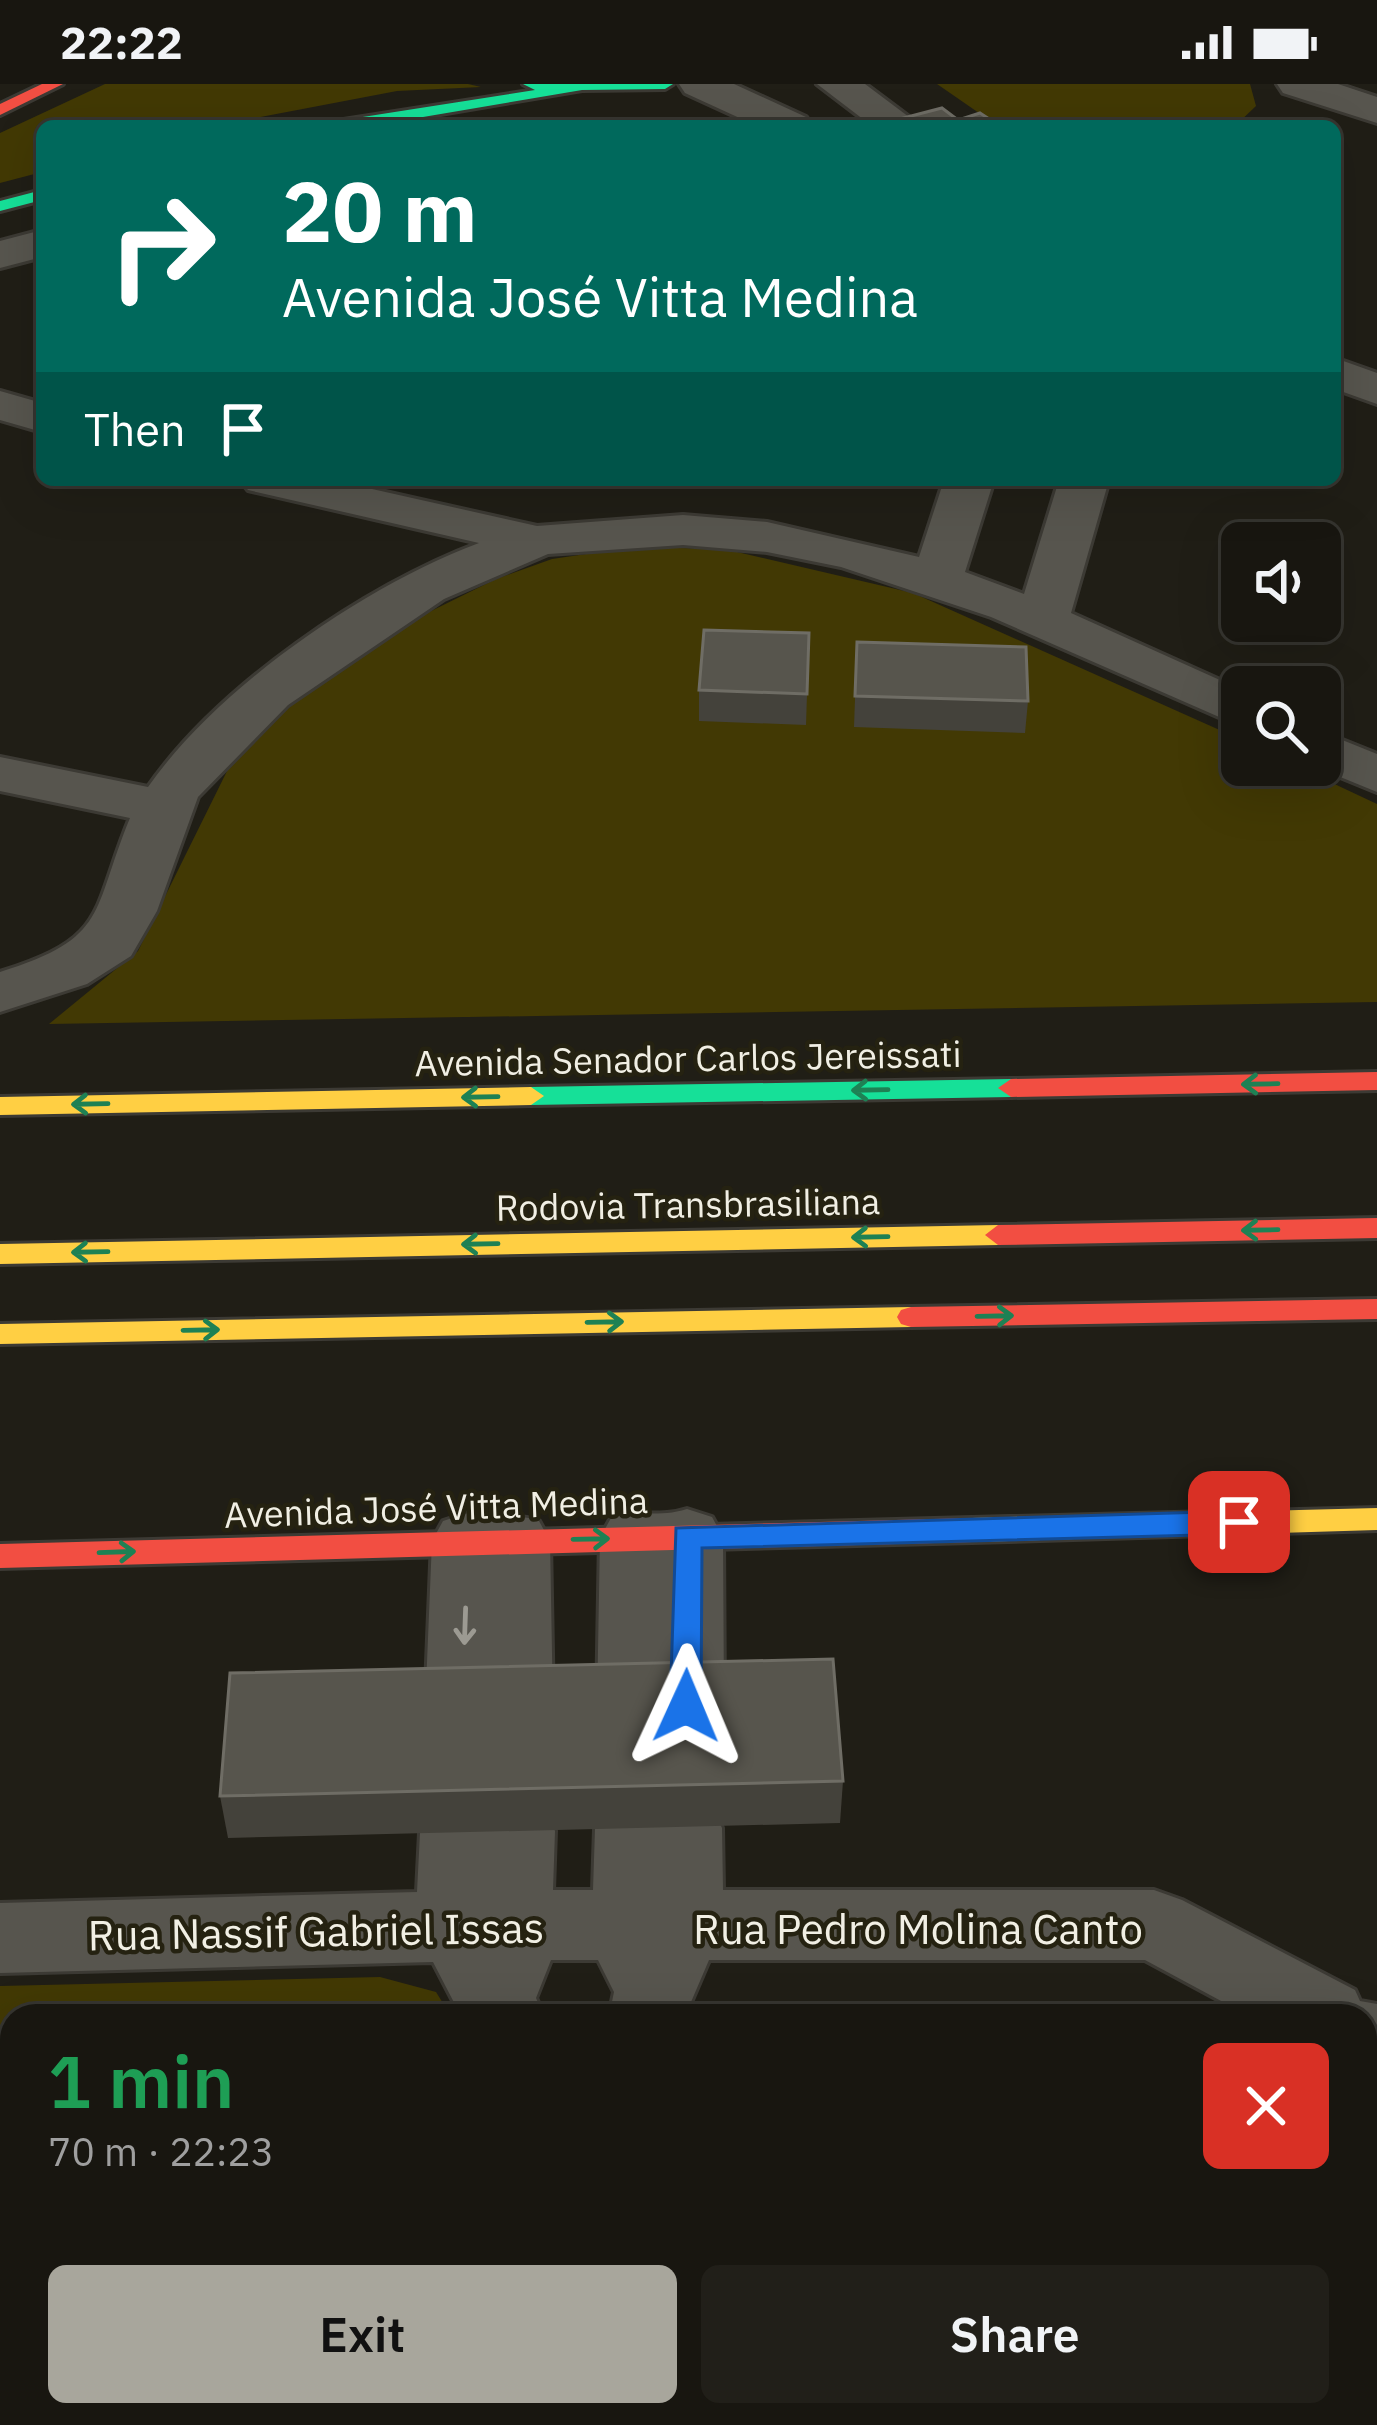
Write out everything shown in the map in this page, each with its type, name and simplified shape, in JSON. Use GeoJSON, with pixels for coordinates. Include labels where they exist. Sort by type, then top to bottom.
{"type":"FeatureCollection","features":[{"type":"Feature","properties":{"kind":"main road"},"geometry":{"type":"LineString","coordinates":[[0,110],[55,84]]}},
{"type":"Feature","properties":{"kind":"main road"},"geometry":{"type":"LineString","coordinates":[[521,84],[574,88]]}},
{"type":"Feature","properties":{"kind":"main road"},"geometry":{"type":"LineString","coordinates":[[374,120],[574,88],[665,84]]}},
{"type":"Feature","properties":{"kind":"main road"},"geometry":{"type":"LineString","coordinates":[[0,206],[36,197]]}},
{"type":"Feature","properties":{"kind":"main road","name":"Avenida Senador Carlos Jereissati"},"geometry":{"type":"LineString","coordinates":[[0,1106],[1377,1082]]}},
{"type":"Feature","properties":{"kind":"main road","name":"Rodovia Transbrasiliana"},"geometry":{"type":"LineString","coordinates":[[0,1254],[1377,1228]]}},
{"type":"Feature","properties":{"kind":"main road"},"geometry":{"type":"LineString","coordinates":[[0,1334],[1377,1311]]}},
{"type":"Feature","properties":{"kind":"main road","name":"Avenida José Vitta Medina"},"geometry":{"type":"LineString","coordinates":[[0,1556],[1377,1519]]}},
{"type":"Feature","properties":{"kind":"street"},"geometry":{"type":"LineString","coordinates":[[700,84],[778,120]]}},
{"type":"Feature","properties":{"kind":"street"},"geometry":{"type":"LineString","coordinates":[[838,84],[891,120]]}},
{"type":"Feature","properties":{"kind":"street"},"geometry":{"type":"LineString","coordinates":[[1297,96],[1377,111]]}},
{"type":"Feature","properties":{"kind":"street"},"geometry":{"type":"LineString","coordinates":[[0,255],[36,244]]}},
{"type":"Feature","properties":{"kind":"street"},"geometry":{"type":"LineString","coordinates":[[0,405],[36,416]]}},
{"type":"Feature","properties":{"kind":"street"},"geometry":{"type":"LineString","coordinates":[[293,486],[537,541]]}},
{"type":"Feature","properties":{"kind":"street"},"geometry":{"type":"LineString","coordinates":[[938,577],[968,486]]}},
{"type":"Feature","properties":{"kind":"street"},"geometry":{"type":"LineString","coordinates":[[1043,618],[1082,486]]}},
{"type":"Feature","properties":{"kind":"street"},"geometry":{"type":"LineString","coordinates":[[0,992],[61,974],[117,936],[158,807],[258,699],[400,602],[463,567],[537,541],[631,530],[729,529],[938,577],[1043,618],[1221,701]]}},
{"type":"Feature","properties":{"kind":"street"},"geometry":{"type":"LineString","coordinates":[[1341,758],[1377,775]]}},
{"type":"Feature","properties":{"kind":"street"},"geometry":{"type":"LineString","coordinates":[[0,774],[158,807]]}},
{"type":"Feature","properties":{"kind":"street"},"geometry":{"type":"LineString","coordinates":[[660,1707],[661,1537]]}},
{"type":"Feature","properties":{"kind":"street"},"geometry":{"type":"LineString","coordinates":[[489,1710],[491,1541]]}},
{"type":"Feature","properties":{"kind":"street"},"geometry":{"type":"LineString","coordinates":[[648,2004],[657,1926],[658,1828]]}},
{"type":"Feature","properties":{"kind":"street"},"geometry":{"type":"LineString","coordinates":[[488,1832],[486,1926],[502,2004]]}},
{"type":"Feature","properties":{"kind":"street","name":"Rua Pedro Molina Canto"},"geometry":{"type":"LineString","coordinates":[[657,1926],[1154,1924],[1304,2004]]}},
{"type":"Feature","properties":{"kind":"street","name":"Rua Nassif Gabriel Issas"},"geometry":{"type":"LineString","coordinates":[[0,1938],[657,1926]]}},
{"type":"Feature","properties":{"kind":"shaded area"},"geometry":{"type":"Polygon","coordinates":[[[105,84],[481,87],[397,91],[245,120],[36,120],[36,174],[0,183],[0,133],[105,84]]]}},
{"type":"Feature","properties":{"kind":"shaded area"},"geometry":{"type":"Polygon","coordinates":[[[937,84],[1250,84],[1256,106],[1241,120],[989,120],[937,84]]]}},
{"type":"Feature","properties":{"kind":"shaded area"},"geometry":{"type":"Polygon","coordinates":[[[634,547],[724,549],[913,593],[1221,731],[1221,786],[1339,786],[1377,804],[1377,1002],[49,1024],[138,951],[231,763],[282,708],[419,617],[496,579],[552,559],[634,547]]]}},
{"type":"Feature","properties":{"kind":"shaded area"},"geometry":{"type":"Polygon","coordinates":[[[380,1977],[436,1992],[444,2004],[0,2004],[0,1986],[380,1977]]]}},
{"type":"Feature","properties":{"kind":"building"},"geometry":{"type":"Polygon","coordinates":[[[942,108],[958,120],[896,120],[942,108]]]}},
{"type":"Feature","properties":{"kind":"building"},"geometry":{"type":"Polygon","coordinates":[[[980,113],[991,120],[958,120],[980,113]]]}},
{"type":"Feature","properties":{"kind":"building"},"geometry":{"type":"Polygon","coordinates":[[[704,630],[809,633],[807,694],[699,690],[704,630]]]}},
{"type":"Feature","properties":{"kind":"building"},"geometry":{"type":"Polygon","coordinates":[[[857,642],[1026,647],[1028,701],[855,696],[857,642]]]}},
{"type":"Feature","properties":{"kind":"building"},"geometry":{"type":"Polygon","coordinates":[[[833,1659],[843,1781],[220,1796],[230,1673],[833,1659]]]}},
{"type":"Feature","properties":{"kind":"traffic: fast"},"geometry":{"type":"LineString","coordinates":[[531,85],[665,84]]}},
{"type":"Feature","properties":{"kind":"traffic: fast"},"geometry":{"type":"LineString","coordinates":[[375,120],[574,89]]}},
{"type":"Feature","properties":{"kind":"traffic: fast"},"geometry":{"type":"LineString","coordinates":[[0,206],[36,197]]}},
{"type":"Feature","properties":{"kind":"traffic: fast"},"geometry":{"type":"LineString","coordinates":[[531,1096],[1011,1088]]}},
{"type":"Feature","properties":{"kind":"traffic: slow"},"geometry":{"type":"LineString","coordinates":[[0,1106],[531,1096]]}},
{"type":"Feature","properties":{"kind":"traffic: slow"},"geometry":{"type":"LineString","coordinates":[[0,1254],[998,1235]]}},
{"type":"Feature","properties":{"kind":"traffic: slow"},"geometry":{"type":"LineString","coordinates":[[0,1334],[911,1317]]}},
{"type":"Feature","properties":{"kind":"traffic: slow"},"geometry":{"type":"LineString","coordinates":[[972,1530],[1377,1519]]}},
{"type":"Feature","properties":{"kind":"traffic: jam"},"geometry":{"type":"LineString","coordinates":[[0,110],[55,84]]}},
{"type":"Feature","properties":{"kind":"traffic: jam"},"geometry":{"type":"LineString","coordinates":[[1011,1088],[1377,1081]]}},
{"type":"Feature","properties":{"kind":"traffic: jam"},"geometry":{"type":"LineString","coordinates":[[998,1235],[1377,1228]]}},
{"type":"Feature","properties":{"kind":"traffic: jam"},"geometry":{"type":"LineString","coordinates":[[911,1317],[1377,1309]]}},
{"type":"Feature","properties":{"kind":"traffic: jam"},"geometry":{"type":"LineString","coordinates":[[0,1556],[972,1530]]}},
{"type":"Feature","properties":{"kind":"route"},"geometry":{"type":"LineString","coordinates":[[686,1706],[687,1537],[1239,1522]]}}]}
